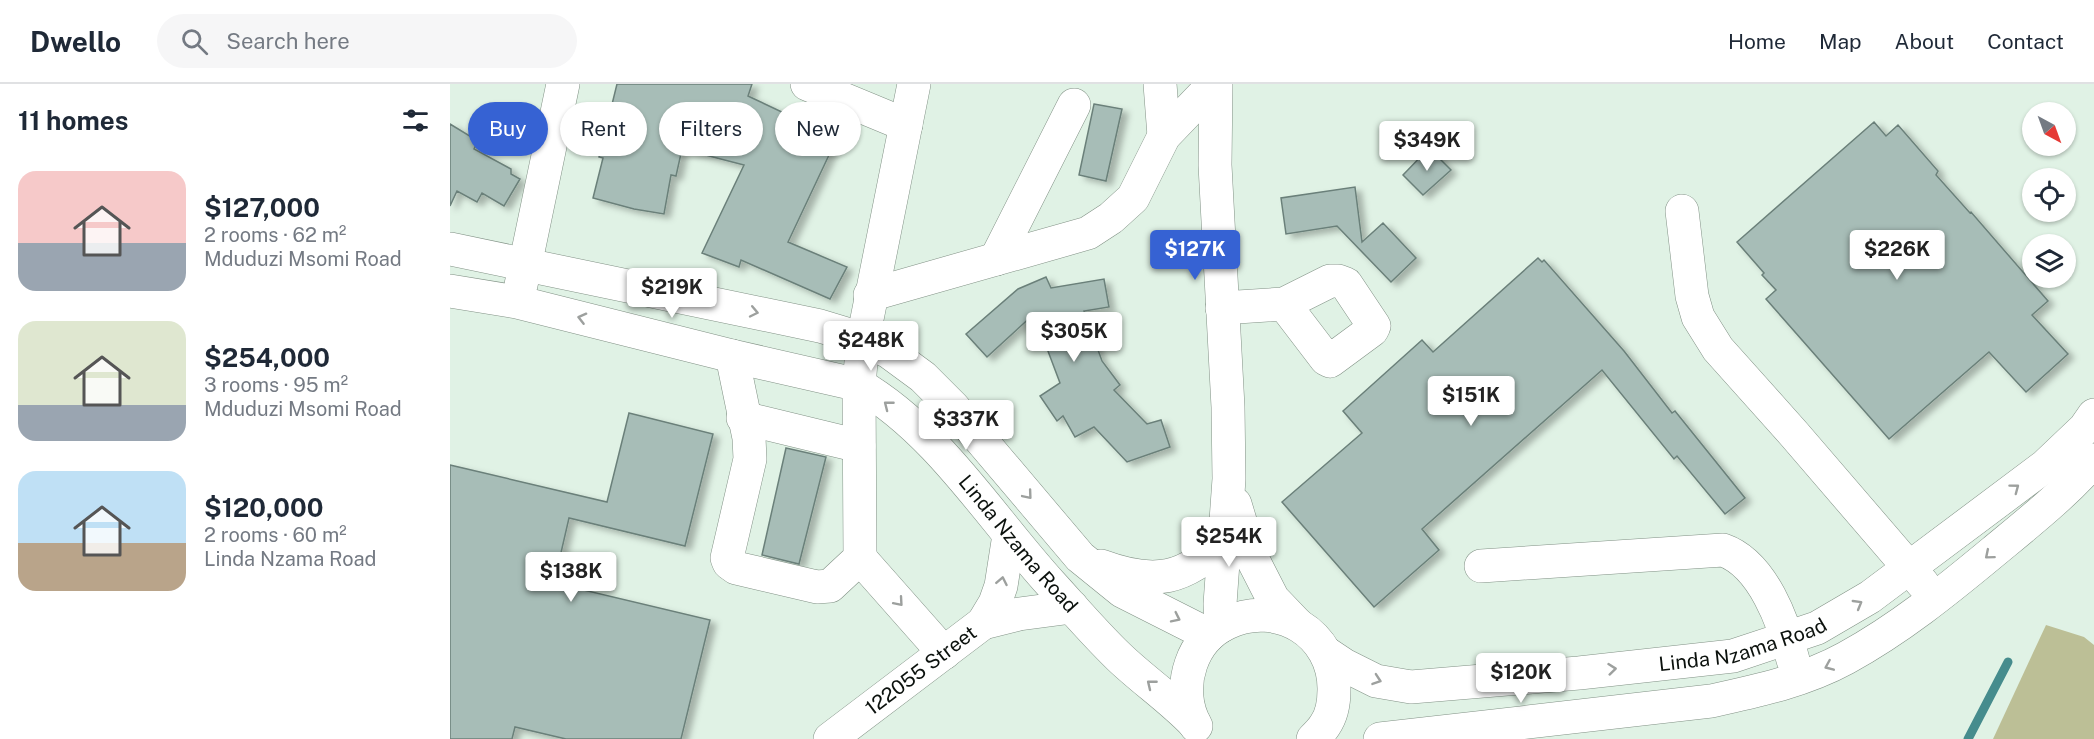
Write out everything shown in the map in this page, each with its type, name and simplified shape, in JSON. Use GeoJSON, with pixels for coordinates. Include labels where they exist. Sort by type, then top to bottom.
{"type":"FeatureCollection","features":[{"type":"Feature","properties":{"kind":"street"},"geometry":{"type":"LineString","coordinates":[[517,302],[563,84]]}},
{"type":"Feature","properties":{"kind":"street"},"geometry":{"type":"LineString","coordinates":[[807,84],[906,125]]}},
{"type":"Feature","properties":{"kind":"street"},"geometry":{"type":"LineString","coordinates":[[914,84],[862,339],[859,385],[860,558],[944,653]]}},
{"type":"Feature","properties":{"kind":"street"},"geometry":{"type":"LineString","coordinates":[[1160,84],[1164,136]]}},
{"type":"Feature","properties":{"kind":"street"},"geometry":{"type":"LineString","coordinates":[[870,295],[1088,233],[1111,218],[1132,198],[1164,136],[1215,84]]}},
{"type":"Feature","properties":{"kind":"street"},"geometry":{"type":"LineString","coordinates":[[1215,84],[1215,165],[1228,407],[1229,479],[1220,604],[1215,631]]}},
{"type":"Feature","properties":{"kind":"street"},"geometry":{"type":"LineString","coordinates":[[996,259],[1074,105]]}},
{"type":"Feature","properties":{"kind":"street"},"geometry":{"type":"LineString","coordinates":[[1683,211],[1692,296],[1698,317],[1718,349],[1936,599]]}},
{"type":"Feature","properties":{"kind":"street","name":"Linda Nzama Road"},"geometry":{"type":"LineString","coordinates":[[450,249],[820,326],[862,339],[889,352],[923,377],[953,407],[1080,557],[1122,591],[1215,631]]}},
{"type":"Feature","properties":{"kind":"street","name":"Linda Nzama Road"},"geometry":{"type":"LineString","coordinates":[[450,291],[517,302],[859,385],[873,393],[931,442],[1072,607],[1117,655],[1178,707],[1200,731]]}},
{"type":"Feature","properties":{"kind":"street"},"geometry":{"type":"LineString","coordinates":[[694,346],[701,301]]}},
{"type":"Feature","properties":{"kind":"street"},"geometry":{"type":"LineString","coordinates":[[1222,308],[1284,304]]}},
{"type":"Feature","properties":{"kind":"street"},"geometry":{"type":"LineString","coordinates":[[732,356],[743,418],[749,438],[750,459],[726,558],[729,563],[736,568],[817,587],[830,586],[860,558]]}},
{"type":"Feature","properties":{"kind":"street","name":"Linda Nzama Road"},"geometry":{"type":"LineString","coordinates":[[1326,653],[1376,681],[1411,687],[1579,673],[1733,656],[1826,623],[1870,597],[2045,466],[2085,428],[2094,416]]}},
{"type":"Feature","properties":{"kind":"street"},"geometry":{"type":"LineString","coordinates":[[743,418],[859,446]]}},
{"type":"Feature","properties":{"kind":"street"},"geometry":{"type":"LineString","coordinates":[[966,483],[997,459]]}},
{"type":"Feature","properties":{"kind":"street"},"geometry":{"type":"LineString","coordinates":[[1380,739],[1711,700],[1763,690],[1798,679],[1844,659],[1902,624],[1936,599],[2034,518],[2094,460]]}},
{"type":"Feature","properties":{"kind":"street"},"geometry":{"type":"LineString","coordinates":[[1229,479],[1240,527],[1250,554],[1273,599],[1296,623],[1313,636],[1326,653],[1335,682],[1334,697],[1325,725],[1313,739]]}},
{"type":"Feature","properties":{"kind":"street","name":"122055 Street"},"geometry":{"type":"LineString","coordinates":[[830,739],[983,623],[995,603],[1001,586],[1009,535]]}},
{"type":"Feature","properties":{"kind":"street"},"geometry":{"type":"LineString","coordinates":[[1080,557],[1107,568],[1140,577],[1160,578],[1180,573],[1204,560],[1225,540]]}},
{"type":"Feature","properties":{"kind":"street"},"geometry":{"type":"LineString","coordinates":[[1481,566],[1724,550],[1734,554],[1763,584],[1772,598],[1788,638],[1798,679]]}},
{"type":"Feature","properties":{"kind":"street","name":"122055 Street"},"geometry":{"type":"LineString","coordinates":[[983,623],[1019,614],[1072,607]]}},
{"type":"Feature","properties":{"kind":"street"},"geometry":{"type":"LineString","coordinates":[[1200,731],[1189,708],[1186,693],[1187,677],[1199,648],[1215,631],[1250,615],[1281,617],[1296,623]]}},
{"type":"Feature","properties":{"kind":"street"},"geometry":{"type":"LineString","coordinates":[[1500,739],[1559,719]]}},
{"type":"Feature","properties":{"kind":"green space"},"geometry":{"type":"Polygon","coordinates":[[[2046,625],[2084,637],[2094,645],[2094,739],[1993,739],[2046,625]]]}},
{"type":"Feature","properties":{"kind":"building"},"geometry":{"type":"Polygon","coordinates":[[[617,84],[752,84],[748,96],[761,102],[659,102],[659,156],[680,156],[676,176],[671,175],[664,214],[593,198],[603,158],[599,156],[647,156],[647,102],[613,102],[617,84]]]}},
{"type":"Feature","properties":{"kind":"building"},"geometry":{"type":"Polygon","coordinates":[[[763,103],[775,109],[775,156],[829,156],[788,242],[847,267],[830,299],[741,260],[739,267],[702,253],[744,165],[709,156],[763,156],[763,103]]]}},
{"type":"Feature","properties":{"kind":"building"},"geometry":{"type":"Polygon","coordinates":[[[1094,104],[1122,109],[1106,181],[1079,175],[1094,104]]]}},
{"type":"Feature","properties":{"kind":"building"},"geometry":{"type":"Polygon","coordinates":[[[1874,122],[1886,136],[1898,125],[1938,171],[1936,175],[2022,271],[2022,288],[2037,288],[2048,301],[2032,315],[2068,354],[2026,392],[1989,352],[1889,439],[1766,299],[1776,290],[1737,242],[1874,122]]]}},
{"type":"Feature","properties":{"kind":"building"},"geometry":{"type":"Polygon","coordinates":[[[450,124],[468,135],[468,156],[487,156],[511,169],[511,174],[520,179],[504,206],[482,193],[477,202],[457,191],[450,206],[450,124]]]}},
{"type":"Feature","properties":{"kind":"building"},"geometry":{"type":"Polygon","coordinates":[[[1429,148],[1451,170],[1423,195],[1403,175],[1429,148]]]}},
{"type":"Feature","properties":{"kind":"building"},"geometry":{"type":"Polygon","coordinates":[[[1355,187],[1362,242],[1383,223],[1416,258],[1391,282],[1337,226],[1286,234],[1281,198],[1355,187]]]}},
{"type":"Feature","properties":{"kind":"building"},"geometry":{"type":"Polygon","coordinates":[[[1538,258],[1542,262],[1544,260],[1624,351],[1672,413],[1675,411],[1745,498],[1725,514],[1677,456],[1674,459],[1602,370],[1422,529],[1439,550],[1374,607],[1282,502],[1362,433],[1343,411],[1422,340],[1433,352],[1538,258]]]}},
{"type":"Feature","properties":{"kind":"building"},"geometry":{"type":"Polygon","coordinates":[[[1046,277],[1051,288],[1104,279],[1109,307],[1084,311],[1102,361],[1120,385],[1114,390],[1147,424],[1161,420],[1170,447],[1127,462],[1094,427],[1075,437],[1063,416],[1057,421],[1040,396],[1060,383],[1034,314],[987,357],[966,334],[1018,289],[1046,277]]]}},
{"type":"Feature","properties":{"kind":"building"},"geometry":{"type":"Polygon","coordinates":[[[629,413],[713,434],[685,546],[569,518],[554,583],[710,620],[681,739],[566,739],[515,727],[512,739],[450,739],[450,465],[607,502],[629,413]]]}},
{"type":"Feature","properties":{"kind":"building"},"geometry":{"type":"Polygon","coordinates":[[[786,448],[826,457],[799,564],[762,555],[786,448]]]}},
{"type":"Feature","properties":{"kind":"waterway"},"geometry":{"type":"LineString","coordinates":[[1968,739],[2008,662]]}}]}
